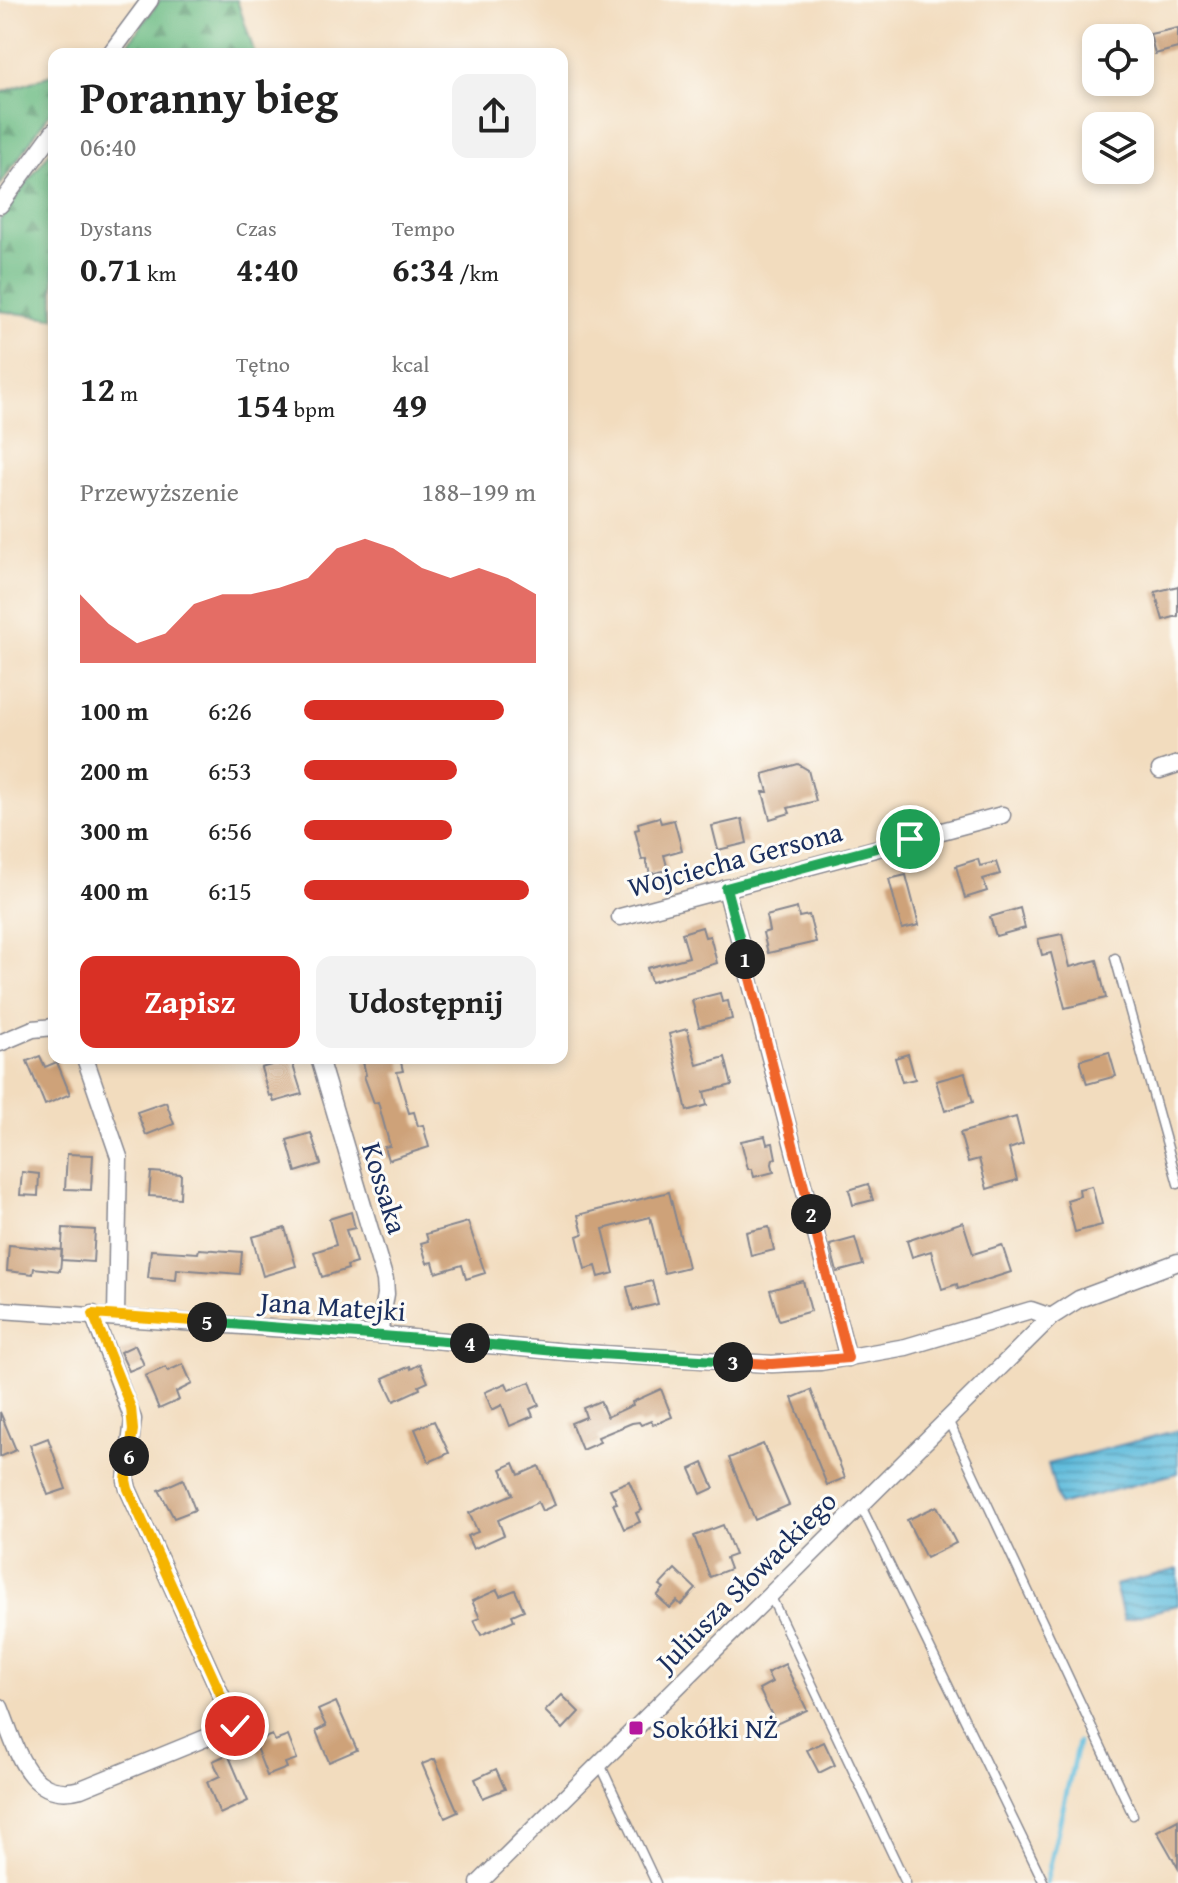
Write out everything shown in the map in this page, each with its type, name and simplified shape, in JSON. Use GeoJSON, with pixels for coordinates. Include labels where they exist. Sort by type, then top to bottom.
{"type":"FeatureCollection","features":[{"type":"Feature","properties":{"kind":"street"},"geometry":{"type":"LineString","coordinates":[[114,48],[150,0]]}},
{"type":"Feature","properties":{"kind":"street"},"geometry":{"type":"LineString","coordinates":[[0,205],[48,139]]}},
{"type":"Feature","properties":{"kind":"street"},"geometry":{"type":"LineString","coordinates":[[1160,770],[1178,764]]}},
{"type":"Feature","properties":{"kind":"street","name":"Wojciecha Gersona"},"geometry":{"type":"LineString","coordinates":[[620,917],[1002,815]]}},
{"type":"Feature","properties":{"kind":"street"},"geometry":{"type":"LineString","coordinates":[[726,888],[848,1358],[906,1347],[1031,1310],[1051,1317]]}},
{"type":"Feature","properties":{"kind":"street"},"geometry":{"type":"LineString","coordinates":[[0,1043],[33,1029],[48,1028]]}},
{"type":"Feature","properties":{"kind":"street"},"geometry":{"type":"LineString","coordinates":[[87,1064],[119,1157],[116,1315]]}},
{"type":"Feature","properties":{"kind":"street","name":"Kossaka"},"geometry":{"type":"LineString","coordinates":[[321,1064],[385,1280],[386,1294],[379,1335]]}},
{"type":"Feature","properties":{"kind":"street","name":"Juliusza Słowackiego"},"geometry":{"type":"LineString","coordinates":[[479,1883],[1051,1317],[1079,1299],[1178,1262]]}},
{"type":"Feature","properties":{"kind":"street","name":"Jana Matejki"},"geometry":{"type":"LineString","coordinates":[[0,1310],[116,1315],[566,1352],[772,1364],[848,1358]]}},
{"type":"Feature","properties":{"kind":"street"},"geometry":{"type":"LineString","coordinates":[[0,1707],[30,1775],[49,1791],[62,1793],[81,1789],[235,1726],[128,1489],[133,1419],[93,1314]]}},
{"type":"Feature","properties":{"kind":"lane"},"geometry":{"type":"LineString","coordinates":[[1115,958],[1178,1184]]}},
{"type":"Feature","properties":{"kind":"lane"},"geometry":{"type":"LineString","coordinates":[[948,1420],[1133,1815]]}},
{"type":"Feature","properties":{"kind":"lane"},"geometry":{"type":"LineString","coordinates":[[860,1504],[1044,1883]]}},
{"type":"Feature","properties":{"kind":"lane"},"geometry":{"type":"LineString","coordinates":[[770,1595],[906,1883]]}},
{"type":"Feature","properties":{"kind":"lane"},"geometry":{"type":"LineString","coordinates":[[600,1764],[656,1883]]}},
{"type":"Feature","properties":{"kind":"green space"},"geometry":{"type":"Polygon","coordinates":[[[160,0],[237,0],[253,48],[125,48],[160,0]]]}},
{"type":"Feature","properties":{"kind":"green space"},"geometry":{"type":"Polygon","coordinates":[[[48,76],[48,116],[0,185],[0,93],[48,76]]]}},
{"type":"Feature","properties":{"kind":"green space"},"geometry":{"type":"Polygon","coordinates":[[[48,154],[48,317],[0,311],[0,220],[48,154]]]}},
{"type":"Feature","properties":{"kind":"water"},"geometry":{"type":"Polygon","coordinates":[[[1178,1430],[1178,1473],[1059,1505],[1048,1464],[1178,1430]]]}},
{"type":"Feature","properties":{"kind":"water"},"geometry":{"type":"Polygon","coordinates":[[[1178,1569],[1178,1605],[1124,1620],[1115,1585],[1178,1569]]]}},
{"type":"Feature","properties":{"kind":"building"},"geometry":{"type":"Polygon","coordinates":[[[1178,28],[1178,48],[1155,54],[1154,33],[1178,28]]]}},
{"type":"Feature","properties":{"kind":"building"},"geometry":{"type":"Polygon","coordinates":[[[1178,586],[1178,616],[1163,620],[1155,592],[1178,586]]]}},
{"type":"Feature","properties":{"kind":"building"},"geometry":{"type":"Polygon","coordinates":[[[798,764],[808,770],[816,801],[788,808],[790,813],[770,819],[763,792],[768,792],[763,774],[798,764]]]}},
{"type":"Feature","properties":{"kind":"building"},"geometry":{"type":"Polygon","coordinates":[[[659,817],[661,823],[674,820],[682,850],[664,855],[668,870],[650,874],[646,859],[642,860],[635,830],[639,829],[638,823],[659,817]]]}},
{"type":"Feature","properties":{"kind":"building"},"geometry":{"type":"Polygon","coordinates":[[[742,819],[747,843],[718,850],[712,826],[742,819]]]}},
{"type":"Feature","properties":{"kind":"building"},"geometry":{"type":"Polygon","coordinates":[[[978,859],[980,866],[996,862],[1000,874],[983,879],[987,891],[965,898],[956,866],[978,859]]]}},
{"type":"Feature","properties":{"kind":"building"},"geometry":{"type":"Polygon","coordinates":[[[906,875],[919,925],[902,929],[889,879],[906,875]]]}},
{"type":"Feature","properties":{"kind":"building"},"geometry":{"type":"Polygon","coordinates":[[[797,908],[799,917],[809,915],[816,942],[768,953],[763,933],[769,931],[766,916],[797,908]]]}},
{"type":"Feature","properties":{"kind":"building"},"geometry":{"type":"Polygon","coordinates":[[[1020,908],[1025,928],[996,936],[990,917],[1020,908]]]}},
{"type":"Feature","properties":{"kind":"building"},"geometry":{"type":"Polygon","coordinates":[[[702,927],[705,937],[710,936],[717,963],[651,982],[647,968],[689,957],[682,933],[702,927]]]}},
{"type":"Feature","properties":{"kind":"building"},"geometry":{"type":"Polygon","coordinates":[[[1062,934],[1070,967],[1097,960],[1106,998],[1065,1008],[1051,953],[1042,955],[1038,939],[1062,934]]]}},
{"type":"Feature","properties":{"kind":"building"},"geometry":{"type":"Polygon","coordinates":[[[720,993],[722,1002],[728,1001],[732,1019],[699,1027],[692,1000],[720,993]]]}},
{"type":"Feature","properties":{"kind":"building"},"geometry":{"type":"Polygon","coordinates":[[[687,1029],[697,1065],[725,1057],[732,1085],[704,1092],[707,1105],[687,1111],[669,1034],[687,1029]]]}},
{"type":"Feature","properties":{"kind":"building"},"geometry":{"type":"Polygon","coordinates":[[[1109,1052],[1116,1076],[1087,1084],[1080,1060],[1109,1052]]]}},
{"type":"Feature","properties":{"kind":"building"},"geometry":{"type":"Polygon","coordinates":[[[908,1054],[915,1079],[902,1082],[895,1058],[908,1054]]]}},
{"type":"Feature","properties":{"kind":"building"},"geometry":{"type":"Polygon","coordinates":[[[40,1056],[45,1067],[58,1064],[70,1094],[45,1105],[27,1061],[40,1056]]]}},
{"type":"Feature","properties":{"kind":"building"},"geometry":{"type":"Polygon","coordinates":[[[293,1064],[302,1094],[274,1102],[272,1095],[269,1096],[261,1068],[293,1064]]]}},
{"type":"Feature","properties":{"kind":"building"},"geometry":{"type":"Polygon","coordinates":[[[363,1064],[401,1064],[403,1071],[397,1072],[409,1113],[414,1112],[418,1126],[423,1125],[429,1147],[388,1160],[384,1147],[390,1146],[378,1102],[374,1103],[363,1064]]]}},
{"type":"Feature","properties":{"kind":"building"},"geometry":{"type":"Polygon","coordinates":[[[965,1073],[973,1102],[945,1111],[936,1081],[965,1073]]]}},
{"type":"Feature","properties":{"kind":"building"},"geometry":{"type":"Polygon","coordinates":[[[166,1102],[174,1124],[146,1135],[137,1112],[166,1102]]]}},
{"type":"Feature","properties":{"kind":"building"},"geometry":{"type":"Polygon","coordinates":[[[1016,1117],[1023,1144],[1009,1149],[1017,1180],[987,1189],[979,1159],[968,1162],[960,1133],[1016,1117]]]}},
{"type":"Feature","properties":{"kind":"building"},"geometry":{"type":"Polygon","coordinates":[[[311,1133],[321,1164],[296,1172],[287,1140],[311,1133]]]}},
{"type":"Feature","properties":{"kind":"building"},"geometry":{"type":"Polygon","coordinates":[[[765,1136],[767,1144],[773,1143],[776,1158],[772,1164],[774,1172],[754,1177],[752,1169],[748,1169],[741,1141],[765,1136]]]}},
{"type":"Feature","properties":{"kind":"building"},"geometry":{"type":"Polygon","coordinates":[[[67,1154],[93,1155],[91,1190],[65,1189],[67,1154]]]}},
{"type":"Feature","properties":{"kind":"building"},"geometry":{"type":"Polygon","coordinates":[[[22,1172],[39,1174],[38,1196],[20,1195],[22,1172]]]}},
{"type":"Feature","properties":{"kind":"building"},"geometry":{"type":"Polygon","coordinates":[[[151,1172],[181,1174],[180,1198],[149,1196],[151,1172]]]}},
{"type":"Feature","properties":{"kind":"building"},"geometry":{"type":"Polygon","coordinates":[[[868,1184],[873,1200],[853,1205],[849,1190],[868,1184]]]}},
{"type":"Feature","properties":{"kind":"building"},"geometry":{"type":"Polygon","coordinates":[[[1092,1186],[1102,1225],[1075,1232],[1067,1200],[1080,1196],[1079,1189],[1092,1186]]]}},
{"type":"Feature","properties":{"kind":"building"},"geometry":{"type":"Polygon","coordinates":[[[669,1192],[688,1267],[664,1273],[650,1217],[603,1229],[614,1273],[599,1277],[596,1266],[585,1269],[577,1236],[583,1234],[578,1215],[669,1192]]]}},
{"type":"Feature","properties":{"kind":"building"},"geometry":{"type":"Polygon","coordinates":[[[351,1212],[355,1228],[346,1230],[356,1263],[347,1266],[348,1269],[322,1277],[314,1252],[336,1245],[329,1219],[351,1212]]]}},
{"type":"Feature","properties":{"kind":"building"},"geometry":{"type":"Polygon","coordinates":[[[468,1222],[485,1273],[466,1279],[462,1265],[436,1273],[433,1262],[427,1263],[421,1243],[428,1241],[426,1234],[468,1222]]]}},
{"type":"Feature","properties":{"kind":"building"},"geometry":{"type":"Polygon","coordinates":[[[963,1222],[973,1254],[1002,1245],[1011,1272],[958,1289],[957,1284],[942,1289],[931,1251],[912,1257],[907,1241],[963,1222]]]}},
{"type":"Feature","properties":{"kind":"building"},"geometry":{"type":"Polygon","coordinates":[[[769,1227],[774,1250],[751,1256],[746,1232],[769,1227]]]}},
{"type":"Feature","properties":{"kind":"building"},"geometry":{"type":"Polygon","coordinates":[[[63,1228],[95,1230],[93,1262],[61,1260],[63,1228]]]}},
{"type":"Feature","properties":{"kind":"building"},"geometry":{"type":"Polygon","coordinates":[[[285,1228],[296,1266],[263,1276],[252,1237],[285,1228]]]}},
{"type":"Feature","properties":{"kind":"building"},"geometry":{"type":"Polygon","coordinates":[[[855,1238],[863,1265],[837,1272],[830,1245],[855,1238]]]}},
{"type":"Feature","properties":{"kind":"building"},"geometry":{"type":"Polygon","coordinates":[[[9,1245],[62,1250],[60,1271],[34,1268],[33,1274],[7,1271],[9,1245]]]}},
{"type":"Feature","properties":{"kind":"building"},"geometry":{"type":"Polygon","coordinates":[[[199,1249],[242,1252],[240,1274],[177,1269],[176,1280],[148,1278],[151,1250],[198,1253],[199,1249]]]}},
{"type":"Feature","properties":{"kind":"building"},"geometry":{"type":"Polygon","coordinates":[[[652,1281],[658,1304],[633,1310],[627,1287],[652,1281]]]}},
{"type":"Feature","properties":{"kind":"building"},"geometry":{"type":"Polygon","coordinates":[[[803,1281],[811,1311],[779,1320],[770,1290],[803,1281]]]}},
{"type":"Feature","properties":{"kind":"building"},"geometry":{"type":"Polygon","coordinates":[[[135,1345],[144,1365],[129,1371],[120,1352],[135,1345]]]}},
{"type":"Feature","properties":{"kind":"building"},"geometry":{"type":"Polygon","coordinates":[[[183,1364],[192,1384],[176,1392],[179,1400],[159,1409],[145,1376],[183,1364]]]}},
{"type":"Feature","properties":{"kind":"building"},"geometry":{"type":"Polygon","coordinates":[[[420,1364],[428,1382],[394,1401],[383,1378],[420,1364]]]}},
{"type":"Feature","properties":{"kind":"building"},"geometry":{"type":"Polygon","coordinates":[[[530,1382],[539,1405],[530,1409],[533,1416],[510,1426],[502,1405],[492,1410],[485,1392],[506,1383],[509,1390],[530,1382]]]}},
{"type":"Feature","properties":{"kind":"building"},"geometry":{"type":"Polygon","coordinates":[[[661,1389],[672,1417],[653,1425],[651,1421],[641,1425],[639,1422],[632,1423],[598,1437],[600,1442],[582,1450],[571,1423],[586,1417],[583,1408],[600,1401],[607,1417],[661,1389]]]}},
{"type":"Feature","properties":{"kind":"building"},"geometry":{"type":"Polygon","coordinates":[[[811,1390],[845,1478],[827,1485],[792,1398],[811,1390]]]}},
{"type":"Feature","properties":{"kind":"building"},"geometry":{"type":"Polygon","coordinates":[[[0,1412],[16,1450],[0,1457],[0,1412]]]}},
{"type":"Feature","properties":{"kind":"building"},"geometry":{"type":"Polygon","coordinates":[[[434,1421],[449,1453],[429,1462],[415,1429],[434,1421]]]}},
{"type":"Feature","properties":{"kind":"building"},"geometry":{"type":"Polygon","coordinates":[[[48,1438],[66,1489],[48,1495],[30,1445],[48,1438]]]}},
{"type":"Feature","properties":{"kind":"building"},"geometry":{"type":"Polygon","coordinates":[[[763,1444],[789,1505],[755,1520],[729,1458],[763,1444]]]}},
{"type":"Feature","properties":{"kind":"building"},"geometry":{"type":"Polygon","coordinates":[[[514,1463],[519,1475],[539,1466],[555,1505],[542,1511],[538,1502],[498,1520],[504,1535],[473,1549],[467,1536],[478,1532],[469,1513],[513,1494],[501,1469],[514,1463]]]}},
{"type":"Feature","properties":{"kind":"building"},"geometry":{"type":"Polygon","coordinates":[[[703,1463],[714,1488],[701,1494],[690,1469],[703,1463]]]}},
{"type":"Feature","properties":{"kind":"building"},"geometry":{"type":"Polygon","coordinates":[[[183,1479],[195,1510],[174,1518],[159,1490],[183,1479]]]}},
{"type":"Feature","properties":{"kind":"building"},"geometry":{"type":"Polygon","coordinates":[[[629,1481],[642,1510],[636,1513],[640,1522],[624,1529],[610,1489],[629,1481]]]}},
{"type":"Feature","properties":{"kind":"building"},"geometry":{"type":"Polygon","coordinates":[[[937,1506],[956,1543],[926,1558],[907,1520],[937,1506]]]}},
{"type":"Feature","properties":{"kind":"building"},"geometry":{"type":"Polygon","coordinates":[[[723,1525],[735,1555],[726,1558],[730,1569],[710,1577],[694,1536],[723,1525]]]}},
{"type":"Feature","properties":{"kind":"building"},"geometry":{"type":"Polygon","coordinates":[[[675,1569],[696,1589],[681,1605],[677,1601],[670,1608],[657,1596],[664,1588],[660,1585],[675,1569]]]}},
{"type":"Feature","properties":{"kind":"building"},"geometry":{"type":"Polygon","coordinates":[[[497,1590],[500,1596],[515,1590],[524,1610],[512,1615],[514,1620],[481,1635],[474,1620],[480,1618],[472,1601],[497,1590]]]}},
{"type":"Feature","properties":{"kind":"building"},"geometry":{"type":"Polygon","coordinates":[[[785,1664],[807,1710],[776,1724],[759,1689],[772,1682],[767,1673],[785,1664]]]}},
{"type":"Feature","properties":{"kind":"building"},"geometry":{"type":"Polygon","coordinates":[[[562,1695],[579,1712],[563,1729],[545,1711],[562,1695]]]}},
{"type":"Feature","properties":{"kind":"building"},"geometry":{"type":"Polygon","coordinates":[[[336,1702],[357,1750],[329,1762],[316,1731],[326,1726],[318,1710],[336,1702]]]}},
{"type":"Feature","properties":{"kind":"building"},"geometry":{"type":"Polygon","coordinates":[[[272,1735],[275,1741],[288,1736],[297,1759],[285,1763],[287,1768],[267,1776],[254,1742],[272,1735]]]}},
{"type":"Feature","properties":{"kind":"building"},"geometry":{"type":"Polygon","coordinates":[[[824,1742],[835,1765],[819,1773],[807,1750],[824,1742]]]}},
{"type":"Feature","properties":{"kind":"building"},"geometry":{"type":"Polygon","coordinates":[[[228,1754],[248,1801],[220,1814],[207,1782],[220,1776],[213,1761],[228,1754]]]}},
{"type":"Feature","properties":{"kind":"building"},"geometry":{"type":"Polygon","coordinates":[[[435,1759],[458,1812],[445,1818],[422,1764],[435,1759]]]}},
{"type":"Feature","properties":{"kind":"building"},"geometry":{"type":"Polygon","coordinates":[[[496,1769],[505,1789],[483,1798],[475,1779],[496,1769]]]}},
{"type":"Feature","properties":{"kind":"building"},"geometry":{"type":"Polygon","coordinates":[[[1178,1820],[1178,1868],[1157,1831],[1178,1820]]]}},
{"type":"Feature","properties":{"kind":"waterway"},"geometry":{"type":"LineString","coordinates":[[1046,1883],[1078,1742]]}},
{"type":"Feature","properties":{"kind":"place","name":"Sokółki NŻ"},"geometry":{"type":"Point","coordinates":[636,1728]}},
{"type":"Feature","properties":{"kind":"route"},"geometry":{"type":"LineString","coordinates":[[235,1726],[128,1489],[126,1480],[133,1430],[131,1408],[93,1314],[566,1352],[772,1364],[848,1358],[726,888],[910,839]]}}]}
